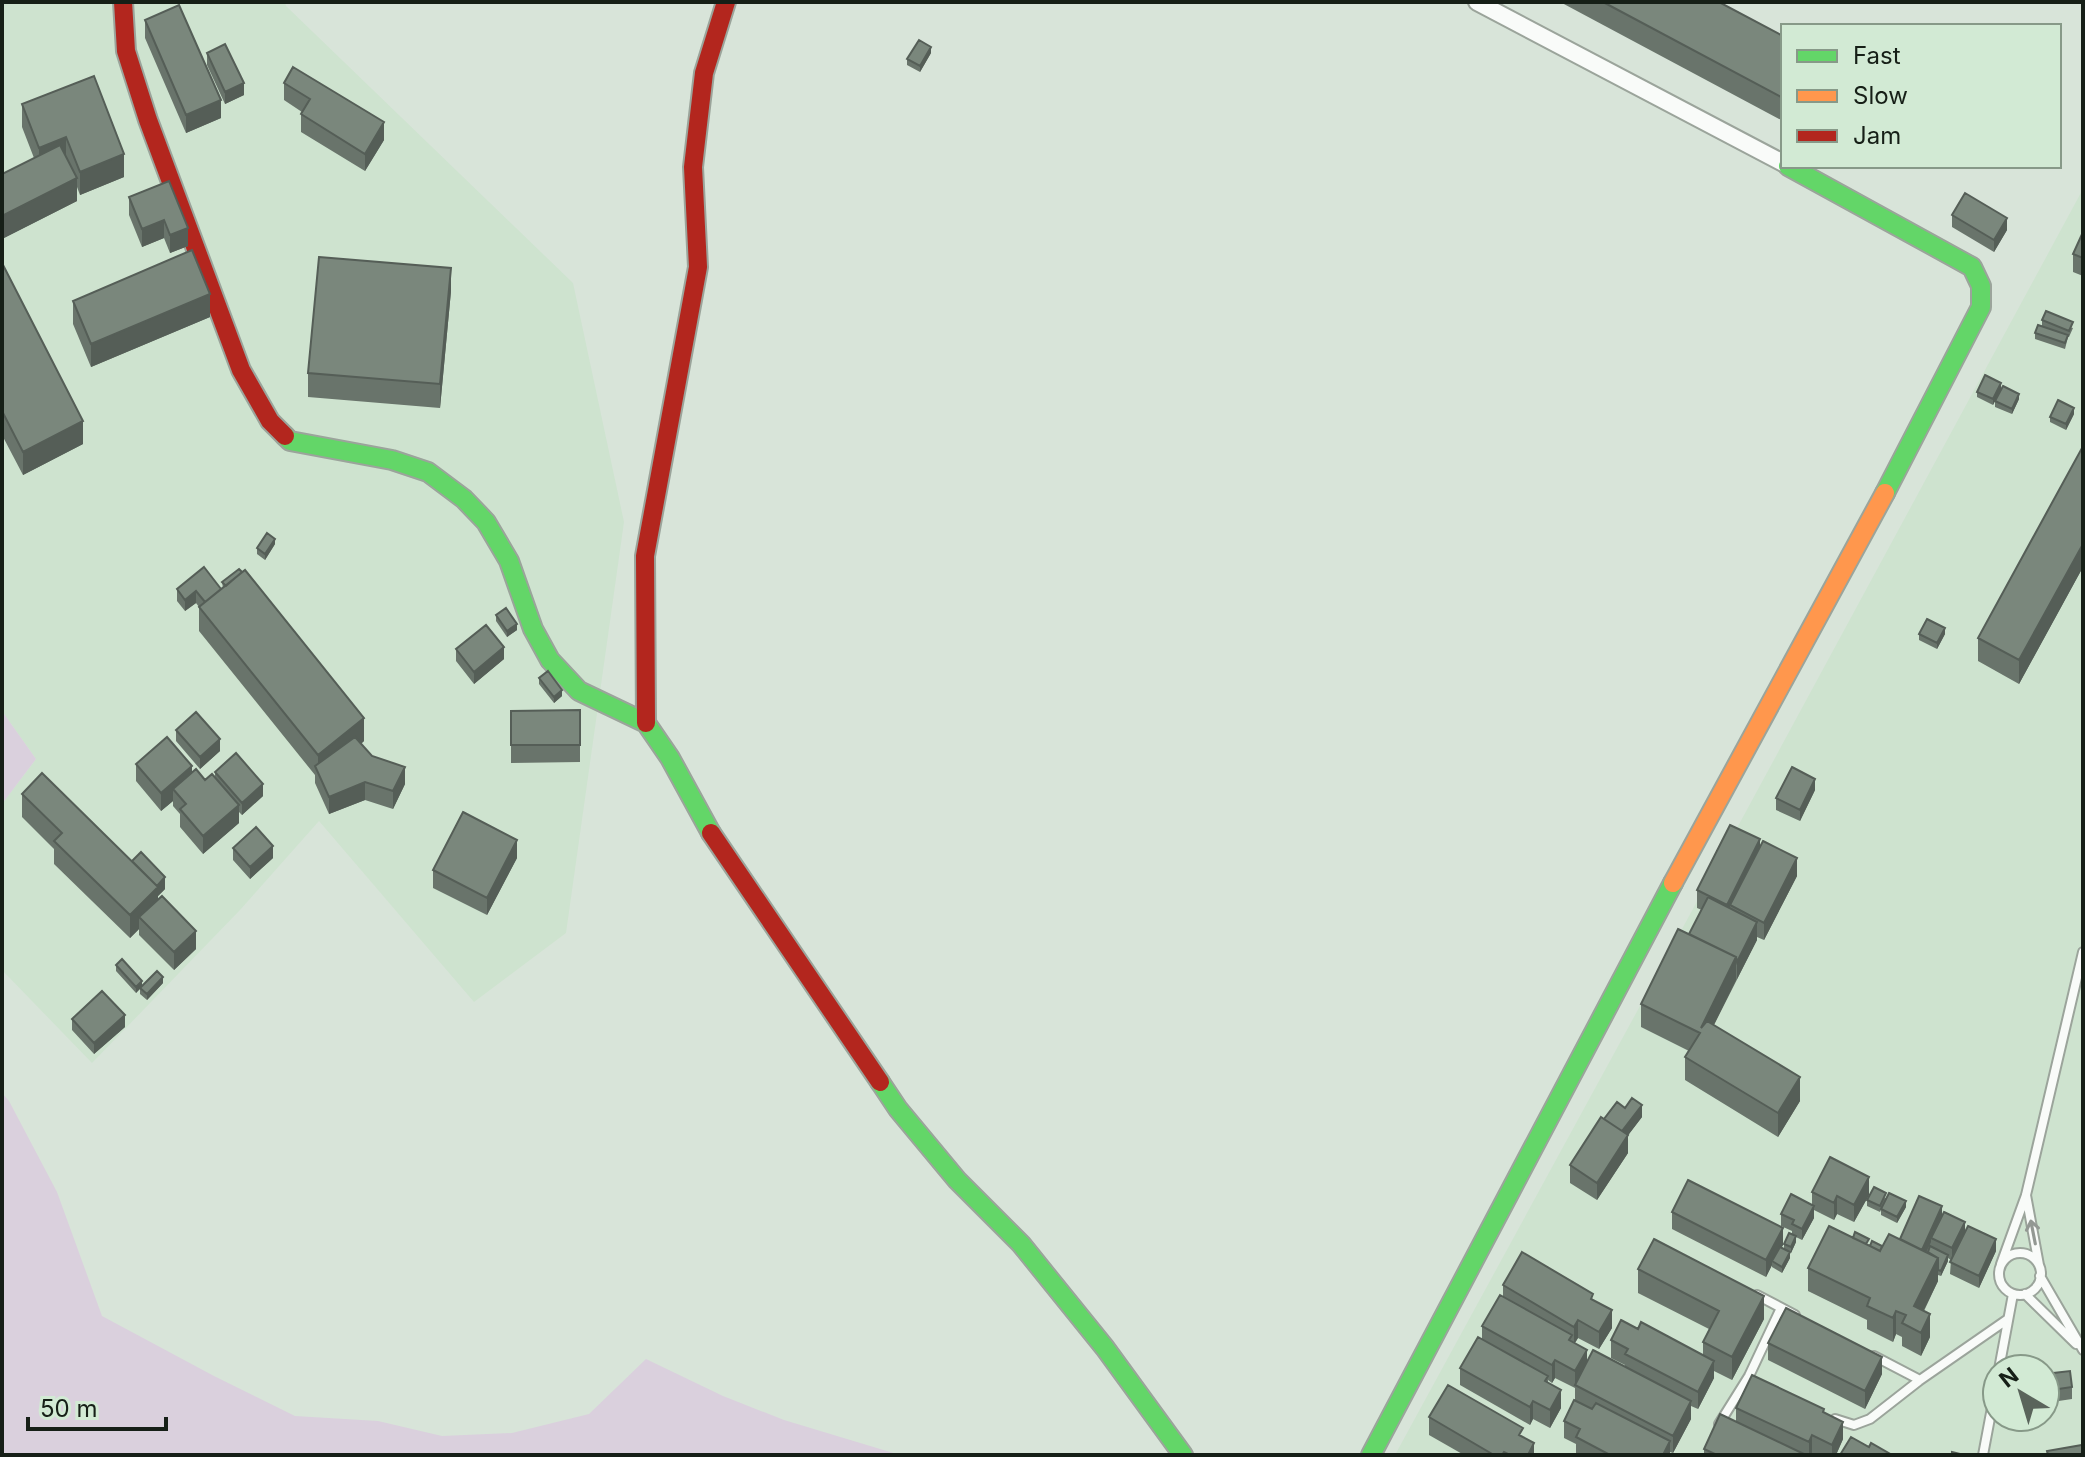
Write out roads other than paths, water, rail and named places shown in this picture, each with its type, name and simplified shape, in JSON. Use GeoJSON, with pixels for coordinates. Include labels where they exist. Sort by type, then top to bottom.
{"type":"FeatureCollection","features":[{"type":"Feature","properties":{"kind":"street"},"geometry":{"type":"LineString","coordinates":[[123,2],[126,51],[148,120],[241,370],[270,421],[290,441],[392,460],[428,472],[464,499],[486,522],[509,561],[533,629],[550,660],[579,691],[646,723],[670,758],[706,825],[898,1109],[957,1180],[1021,1244],[1105,1348],[1183,1455]]}},
{"type":"Feature","properties":{"kind":"street"},"geometry":{"type":"LineString","coordinates":[[646,723],[645,556],[698,267],[693,167],[704,73],[726,2]]}},
{"type":"Feature","properties":{"kind":"street"},"geometry":{"type":"LineString","coordinates":[[1477,2],[1781,162]]}},
{"type":"Feature","properties":{"kind":"street"},"geometry":{"type":"LineString","coordinates":[[1371,1455],[1606,1008],[1877,509],[1981,307],[1983,292],[1980,279],[1972,267],[1792,168]]}},
{"type":"Feature","properties":{"kind":"lane"},"geometry":{"type":"LineString","coordinates":[[2026,1195],[2040,1273],[2035,1287],[2025,1294],[2013,1294],[2000,1282],[2001,1264],[2026,1195],[2083,952]]}},
{"type":"Feature","properties":{"kind":"lane"},"geometry":{"type":"LineString","coordinates":[[2001,1264],[2011,1255],[2023,1254],[2035,1259],[2083,1350]]}},
{"type":"Feature","properties":{"kind":"lane"},"geometry":{"type":"LineString","coordinates":[[1754,1293],[1809,1322]]}},
{"type":"Feature","properties":{"kind":"lane"},"geometry":{"type":"LineString","coordinates":[[2002,1353],[2013,1294]]}},
{"type":"Feature","properties":{"kind":"lane"},"geometry":{"type":"LineString","coordinates":[[2025,1294],[2083,1350]]}},
{"type":"Feature","properties":{"kind":"lane"},"geometry":{"type":"LineString","coordinates":[[1716,1429],[1749,1376],[1781,1308]]}},
{"type":"Feature","properties":{"kind":"lane"},"geometry":{"type":"LineString","coordinates":[[1826,1415],[1854,1425],[1870,1419],[2008,1319]]}},
{"type":"Feature","properties":{"kind":"lane"},"geometry":{"type":"LineString","coordinates":[[1864,1351],[1920,1380]]}},
{"type":"Feature","properties":{"kind":"lane"},"geometry":{"type":"LineString","coordinates":[[1749,1376],[1761,1382]]}},
{"type":"Feature","properties":{"kind":"lane"},"geometry":{"type":"LineString","coordinates":[[1983,1455],[1987,1433]]}}]}
